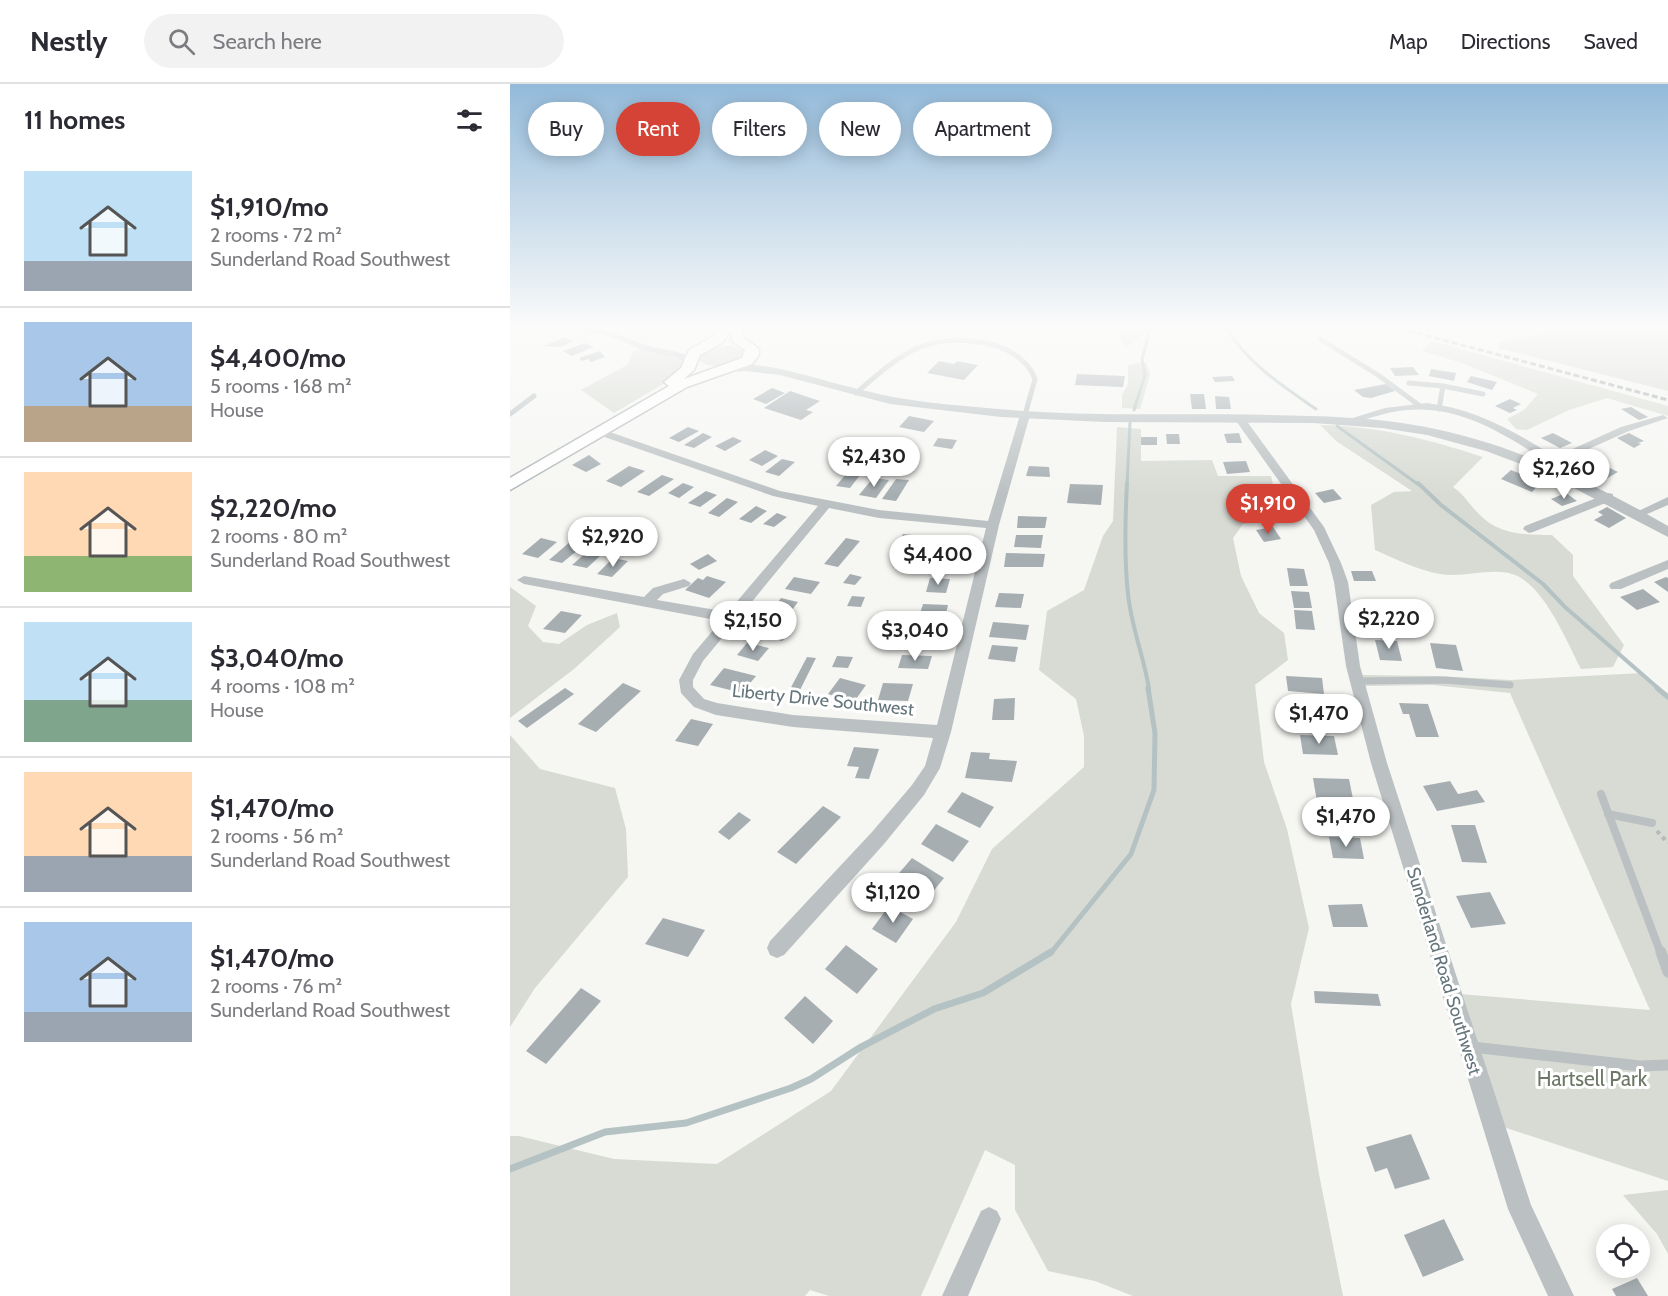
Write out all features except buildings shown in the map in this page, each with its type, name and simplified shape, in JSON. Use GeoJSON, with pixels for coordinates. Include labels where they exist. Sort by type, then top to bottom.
{"type":"FeatureCollection","features":[{"type":"Feature","properties":{"kind":"main road"},"geometry":{"type":"LineString","coordinates":[[510,477],[671,383]]}},
{"type":"Feature","properties":{"kind":"main road"},"geometry":{"type":"LineString","coordinates":[[510,485],[686,383]]}},
{"type":"Feature","properties":{"kind":"street"},"geometry":{"type":"LineString","coordinates":[[819,383],[856,393],[925,405],[1025,415],[1348,421],[1426,431],[1549,463],[1625,429],[1663,418]]}},
{"type":"Feature","properties":{"kind":"street"},"geometry":{"type":"LineString","coordinates":[[1348,421],[1420,406],[1458,412],[1488,422],[1549,463],[1668,532]]}},
{"type":"Feature","properties":{"kind":"street"},"geometry":{"type":"LineString","coordinates":[[777,948],[878,838],[918,790],[932,768],[944,732],[993,525],[1025,415]]}},
{"type":"Feature","properties":{"kind":"street","name":"Sunderland Road Southwest"},"geometry":{"type":"LineString","coordinates":[[1239,418],[1320,530],[1335,563],[1341,582],[1357,681],[1379,763],[1520,1209],[1561,1296]]}},
{"type":"Feature","properties":{"kind":"street"},"geometry":{"type":"LineString","coordinates":[[600,432],[777,494],[879,514],[993,525]]}},
{"type":"Feature","properties":{"kind":"street"},"geometry":{"type":"LineString","coordinates":[[1529,529],[1609,497]]}},
{"type":"Feature","properties":{"kind":"street"},"geometry":{"type":"LineString","coordinates":[[1638,514],[1668,501]]}},
{"type":"Feature","properties":{"kind":"street","name":"Liberty Drive Southwest"},"geometry":{"type":"LineString","coordinates":[[825,505],[698,657],[686,680],[686,689],[699,703],[716,709],[793,721],[944,732]]}},
{"type":"Feature","properties":{"kind":"street"},"geometry":{"type":"LineString","coordinates":[[1616,586],[1668,564]]}},
{"type":"Feature","properties":{"kind":"street"},"geometry":{"type":"LineString","coordinates":[[524,580],[732,618]]}},
{"type":"Feature","properties":{"kind":"street"},"geometry":{"type":"LineString","coordinates":[[647,602],[658,591],[684,583]]}},
{"type":"Feature","properties":{"kind":"street"},"geometry":{"type":"LineString","coordinates":[[955,1296],[989,1219]]}},
{"type":"Feature","properties":{"kind":"lane"},"geometry":{"type":"LineString","coordinates":[[856,393],[869,383]]}},
{"type":"Feature","properties":{"kind":"lane"},"geometry":{"type":"LineString","coordinates":[[1025,415],[1034,383]]}},
{"type":"Feature","properties":{"kind":"lane"},"geometry":{"type":"LineString","coordinates":[[1388,383],[1420,406]]}},
{"type":"Feature","properties":{"kind":"lane"},"geometry":{"type":"LineString","coordinates":[[1409,383],[1443,386],[1483,394]]}},
{"type":"Feature","properties":{"kind":"lane"},"geometry":{"type":"LineString","coordinates":[[1438,409],[1443,386]]}},
{"type":"Feature","properties":{"kind":"lane"},"geometry":{"type":"LineString","coordinates":[[510,414],[534,396]]}},
{"type":"Feature","properties":{"kind":"lane"},"geometry":{"type":"LineString","coordinates":[[1357,681],[1444,680],[1510,686]]}},
{"type":"Feature","properties":{"kind":"lane"},"geometry":{"type":"LineString","coordinates":[[1601,794],[1668,972]]}},
{"type":"Feature","properties":{"kind":"lane"},"geometry":{"type":"LineString","coordinates":[[1608,814],[1652,823]]}},
{"type":"Feature","properties":{"kind":"lane"},"geometry":{"type":"LineString","coordinates":[[1467,1046],[1640,1066],[1668,1065]]}},
{"type":"Feature","properties":{"kind":"green space"},"geometry":{"type":"Polygon","coordinates":[[[595,383],[665,383],[614,413],[581,390],[595,383]]]}},
{"type":"Feature","properties":{"kind":"green space"},"geometry":{"type":"Polygon","coordinates":[[[1148,383],[1140,409],[1122,408],[1122,395],[1128,384],[1148,383]]]}},
{"type":"Feature","properties":{"kind":"green space"},"geometry":{"type":"Polygon","coordinates":[[[1510,383],[1583,383],[1668,406],[1668,416],[1607,398],[1569,410],[1527,430],[1516,429],[1507,419],[1524,410],[1538,394],[1510,383]]]}},
{"type":"Feature","properties":{"kind":"green space"},"geometry":{"type":"Polygon","coordinates":[[[1635,383],[1668,383],[1668,391],[1635,383]]]}},
{"type":"Feature","properties":{"kind":"green space"},"geometry":{"type":"Polygon","coordinates":[[[1320,425],[1382,431],[1483,457],[1453,487],[1487,522],[1504,530],[1523,534],[1552,535],[1573,555],[1573,576],[1624,645],[1613,667],[1581,669],[1548,607],[1531,586],[1521,578],[1502,572],[1440,574],[1415,567],[1375,550],[1371,505],[1394,492],[1412,491],[1336,441],[1320,425]]]}},
{"type":"Feature","properties":{"kind":"green space"},"geometry":{"type":"Polygon","coordinates":[[[1117,427],[1141,429],[1141,461],[1212,460],[1218,476],[1271,476],[1279,511],[1243,524],[1233,538],[1241,576],[1259,613],[1284,633],[1288,660],[1255,685],[1264,762],[1287,829],[1309,928],[1291,1004],[1319,1174],[1343,1296],[1133,1296],[1095,1281],[1048,1271],[1015,1210],[1015,1165],[985,1150],[921,1296],[829,1296],[810,1290],[805,1296],[510,1296],[510,1136],[519,1136],[614,1159],[717,1164],[831,1091],[956,922],[992,849],[1084,767],[1084,736],[1076,699],[1039,670],[1047,611],[1084,590],[1103,536],[1113,521],[1117,427]]]}},
{"type":"Feature","properties":{"kind":"green space"},"geometry":{"type":"Polygon","coordinates":[[[510,587],[536,606],[528,626],[543,642],[559,644],[587,625],[617,613],[620,627],[574,669],[510,718],[510,587]]]}},
{"type":"Feature","properties":{"kind":"green space","name":"Hartsell Park"},"geometry":{"type":"Polygon","coordinates":[[[1642,673],[1668,697],[1668,1181],[1491,1123],[1460,994],[1650,1010],[1510,693],[1433,685],[1365,686],[1362,675],[1511,680],[1642,673]]]}},
{"type":"Feature","properties":{"kind":"green space"},"geometry":{"type":"Polygon","coordinates":[[[510,735],[540,769],[615,788],[626,829],[628,877],[535,988],[510,1027],[510,735]]]}},
{"type":"Feature","properties":{"kind":"green space"},"geometry":{"type":"Polygon","coordinates":[[[1668,1190],[1668,1254],[1650,1224],[1623,1195],[1668,1190]]]}},
{"type":"Feature","properties":{"kind":"waterway"},"geometry":{"type":"LineString","coordinates":[[1134,410],[1143,383]]}},
{"type":"Feature","properties":{"kind":"waterway"},"geometry":{"type":"LineString","coordinates":[[1279,383],[1316,409]]}},
{"type":"Feature","properties":{"kind":"waterway"},"geometry":{"type":"LineString","coordinates":[[1127,485],[1130,422]]}},
{"type":"Feature","properties":{"kind":"waterway"},"geometry":{"type":"LineString","coordinates":[[1337,426],[1419,485]]}},
{"type":"Feature","properties":{"kind":"waterway"},"geometry":{"type":"LineString","coordinates":[[1127,483],[1125,538],[1128,594],[1149,689]]}},
{"type":"Feature","properties":{"kind":"waterway"},"geometry":{"type":"LineString","coordinates":[[1418,483],[1441,505],[1543,584],[1565,607],[1659,689]]}},
{"type":"Feature","properties":{"kind":"waterway"},"geometry":{"type":"LineString","coordinates":[[1050,954],[1131,854],[1154,790],[1155,733],[1148,688]]}},
{"type":"Feature","properties":{"kind":"waterway"},"geometry":{"type":"LineString","coordinates":[[1657,688],[1668,697]]}},
{"type":"Feature","properties":{"kind":"waterway"},"geometry":{"type":"LineString","coordinates":[[510,1169],[605,1132],[686,1123],[791,1088],[811,1079],[861,1047],[934,1009],[983,993],[1051,952]]}},
{"type":"Feature","properties":{"kind":"railway"},"geometry":{"type":"LineString","coordinates":[[1603,383],[1668,400]]}}]}
